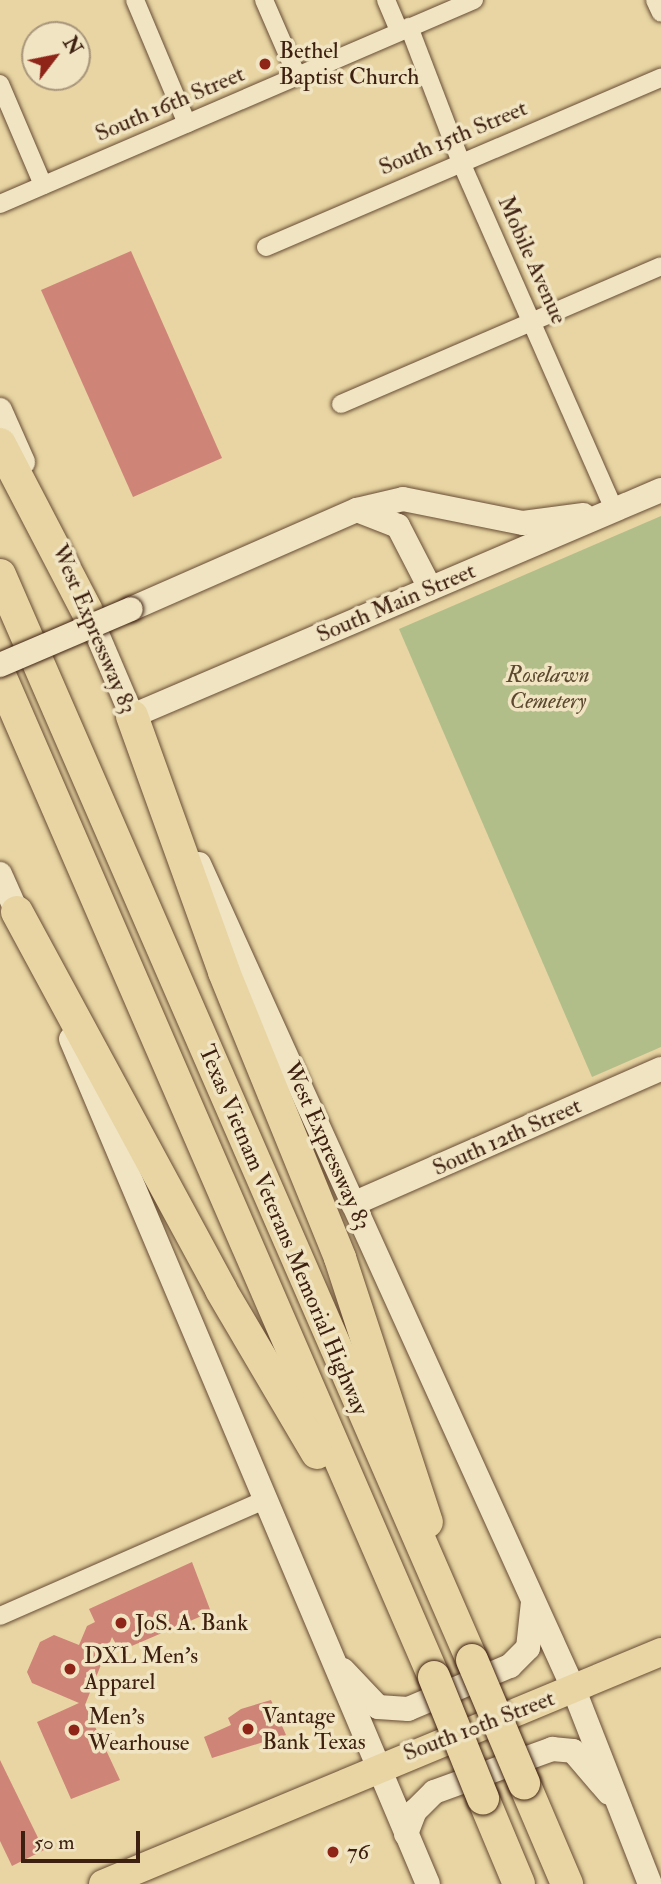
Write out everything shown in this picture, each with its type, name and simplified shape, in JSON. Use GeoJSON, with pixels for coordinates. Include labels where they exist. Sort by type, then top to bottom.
{"type":"FeatureCollection","features":[{"type":"Feature","properties":{"kind":"highway"},"geometry":{"type":"LineString","coordinates":[[0,444],[87,611]]}},
{"type":"Feature","properties":{"kind":"highway","name":"Texas Vietnam Veterans Memorial Highway"},"geometry":{"type":"LineString","coordinates":[[0,575],[568,1884]]}},
{"type":"Feature","properties":{"kind":"highway","name":"Texas Vietnam Veterans Memorial Highway"},"geometry":{"type":"LineString","coordinates":[[0,675],[383,1565],[434,1677],[519,1884]]}},
{"type":"Feature","properties":{"kind":"highway"},"geometry":{"type":"LineString","coordinates":[[132,716],[224,972],[340,1258],[472,1660]]}},
{"type":"Feature","properties":{"kind":"highway"},"geometry":{"type":"LineString","coordinates":[[17,912],[221,1290],[383,1565]]}},
{"type":"Feature","properties":{"kind":"highway"},"geometry":{"type":"LineString","coordinates":[[482,1798],[483,1841],[501,1884]]}},
{"type":"Feature","properties":{"kind":"main road","name":"West Expressway 83"},"geometry":{"type":"LineString","coordinates":[[0,410],[132,716],[574,1690],[650,1884]]}},
{"type":"Feature","properties":{"kind":"main road","name":"South Main Street"},"geometry":{"type":"LineString","coordinates":[[132,716],[661,490]]}},
{"type":"Feature","properties":{"kind":"main road"},"geometry":{"type":"LineString","coordinates":[[0,665],[357,510],[423,501],[523,523],[615,511]]}},
{"type":"Feature","properties":{"kind":"main road"},"geometry":{"type":"LineString","coordinates":[[357,510],[398,526],[430,588]]}},
{"type":"Feature","properties":{"kind":"main road"},"geometry":{"type":"LineString","coordinates":[[0,874],[266,1499],[322,1641],[428,1884]]}},
{"type":"Feature","properties":{"kind":"main road","name":"South 12th Street"},"geometry":{"type":"LineString","coordinates":[[353,1204],[661,1069]]}},
{"type":"Feature","properties":{"kind":"main road"},"geometry":{"type":"LineString","coordinates":[[322,1641],[378,1707],[408,1709],[519,1658],[533,1627],[533,1599]]}},
{"type":"Feature","properties":{"kind":"main road","name":"South 10th Street"},"geometry":{"type":"LineString","coordinates":[[103,1884],[376,1765],[574,1690],[661,1652]]}},
{"type":"Feature","properties":{"kind":"main road"},"geometry":{"type":"LineString","coordinates":[[407,1834],[415,1811],[434,1792],[559,1748],[578,1756],[619,1804]]}},
{"type":"Feature","properties":{"kind":"street"},"geometry":{"type":"LineString","coordinates":[[135,0],[187,124]]}},
{"type":"Feature","properties":{"kind":"street"},"geometry":{"type":"LineString","coordinates":[[264,0],[297,76]]}},
{"type":"Feature","properties":{"kind":"street","name":"Mobile Avenue"},"geometry":{"type":"LineString","coordinates":[[386,0],[404,29],[615,511]]}},
{"type":"Feature","properties":{"kind":"street","name":"South 16th Street"},"geometry":{"type":"LineString","coordinates":[[0,204],[474,0]]}},
{"type":"Feature","properties":{"kind":"street"},"geometry":{"type":"LineString","coordinates":[[655,0],[661,13]]}},
{"type":"Feature","properties":{"kind":"street","name":"South 15th Street"},"geometry":{"type":"LineString","coordinates":[[266,247],[460,160],[661,78]]}},
{"type":"Feature","properties":{"kind":"street"},"geometry":{"type":"LineString","coordinates":[[0,84],[43,186]]}},
{"type":"Feature","properties":{"kind":"street"},"geometry":{"type":"LineString","coordinates":[[341,404],[661,266]]}},
{"type":"Feature","properties":{"kind":"street"},"geometry":{"type":"LineString","coordinates":[[0,1616],[266,1499]]}},
{"type":"Feature","properties":{"kind":"green space","name":"Roselawn Cemetery"},"geometry":{"type":"Polygon","coordinates":[[[661,516],[661,1047],[592,1077],[399,629],[661,516]]]}},
{"type":"Feature","properties":{"kind":"building"},"geometry":{"type":"Polygon","coordinates":[[[131,251],[222,458],[133,497],[41,290],[131,251]]]}},
{"type":"Feature","properties":{"kind":"building"},"geometry":{"type":"Polygon","coordinates":[[[192,1562],[211,1612],[120,1651],[112,1637],[85,1705],[120,1780],[71,1799],[37,1722],[79,1703],[32,1683],[27,1672],[40,1642],[54,1635],[79,1645],[87,1626],[95,1622],[89,1609],[192,1562]]]}},
{"type":"Feature","properties":{"kind":"building"},"geometry":{"type":"Polygon","coordinates":[[[271,1700],[286,1735],[212,1758],[204,1737],[231,1725],[228,1718],[241,1709],[271,1700]]]}},
{"type":"Feature","properties":{"kind":"building"},"geometry":{"type":"Polygon","coordinates":[[[0,1760],[44,1850],[12,1866],[0,1841],[0,1760]]]}},
{"type":"Feature","properties":{"kind":"place","name":"Bethel Baptist Church"},"geometry":{"type":"Point","coordinates":[265,64]}},
{"type":"Feature","properties":{"kind":"place","name":"JoS. A. Bank"},"geometry":{"type":"Point","coordinates":[121,1623]}},
{"type":"Feature","properties":{"kind":"place","name":"DXL Men's Apparel"},"geometry":{"type":"Point","coordinates":[70,1669]}},
{"type":"Feature","properties":{"kind":"place","name":"Vantage Bank Texas"},"geometry":{"type":"Point","coordinates":[248,1729]}},
{"type":"Feature","properties":{"kind":"place","name":"Men's Wearhouse"},"geometry":{"type":"Point","coordinates":[74,1730]}},
{"type":"Feature","properties":{"kind":"place","name":"76"},"geometry":{"type":"Point","coordinates":[333,1852]}}]}
